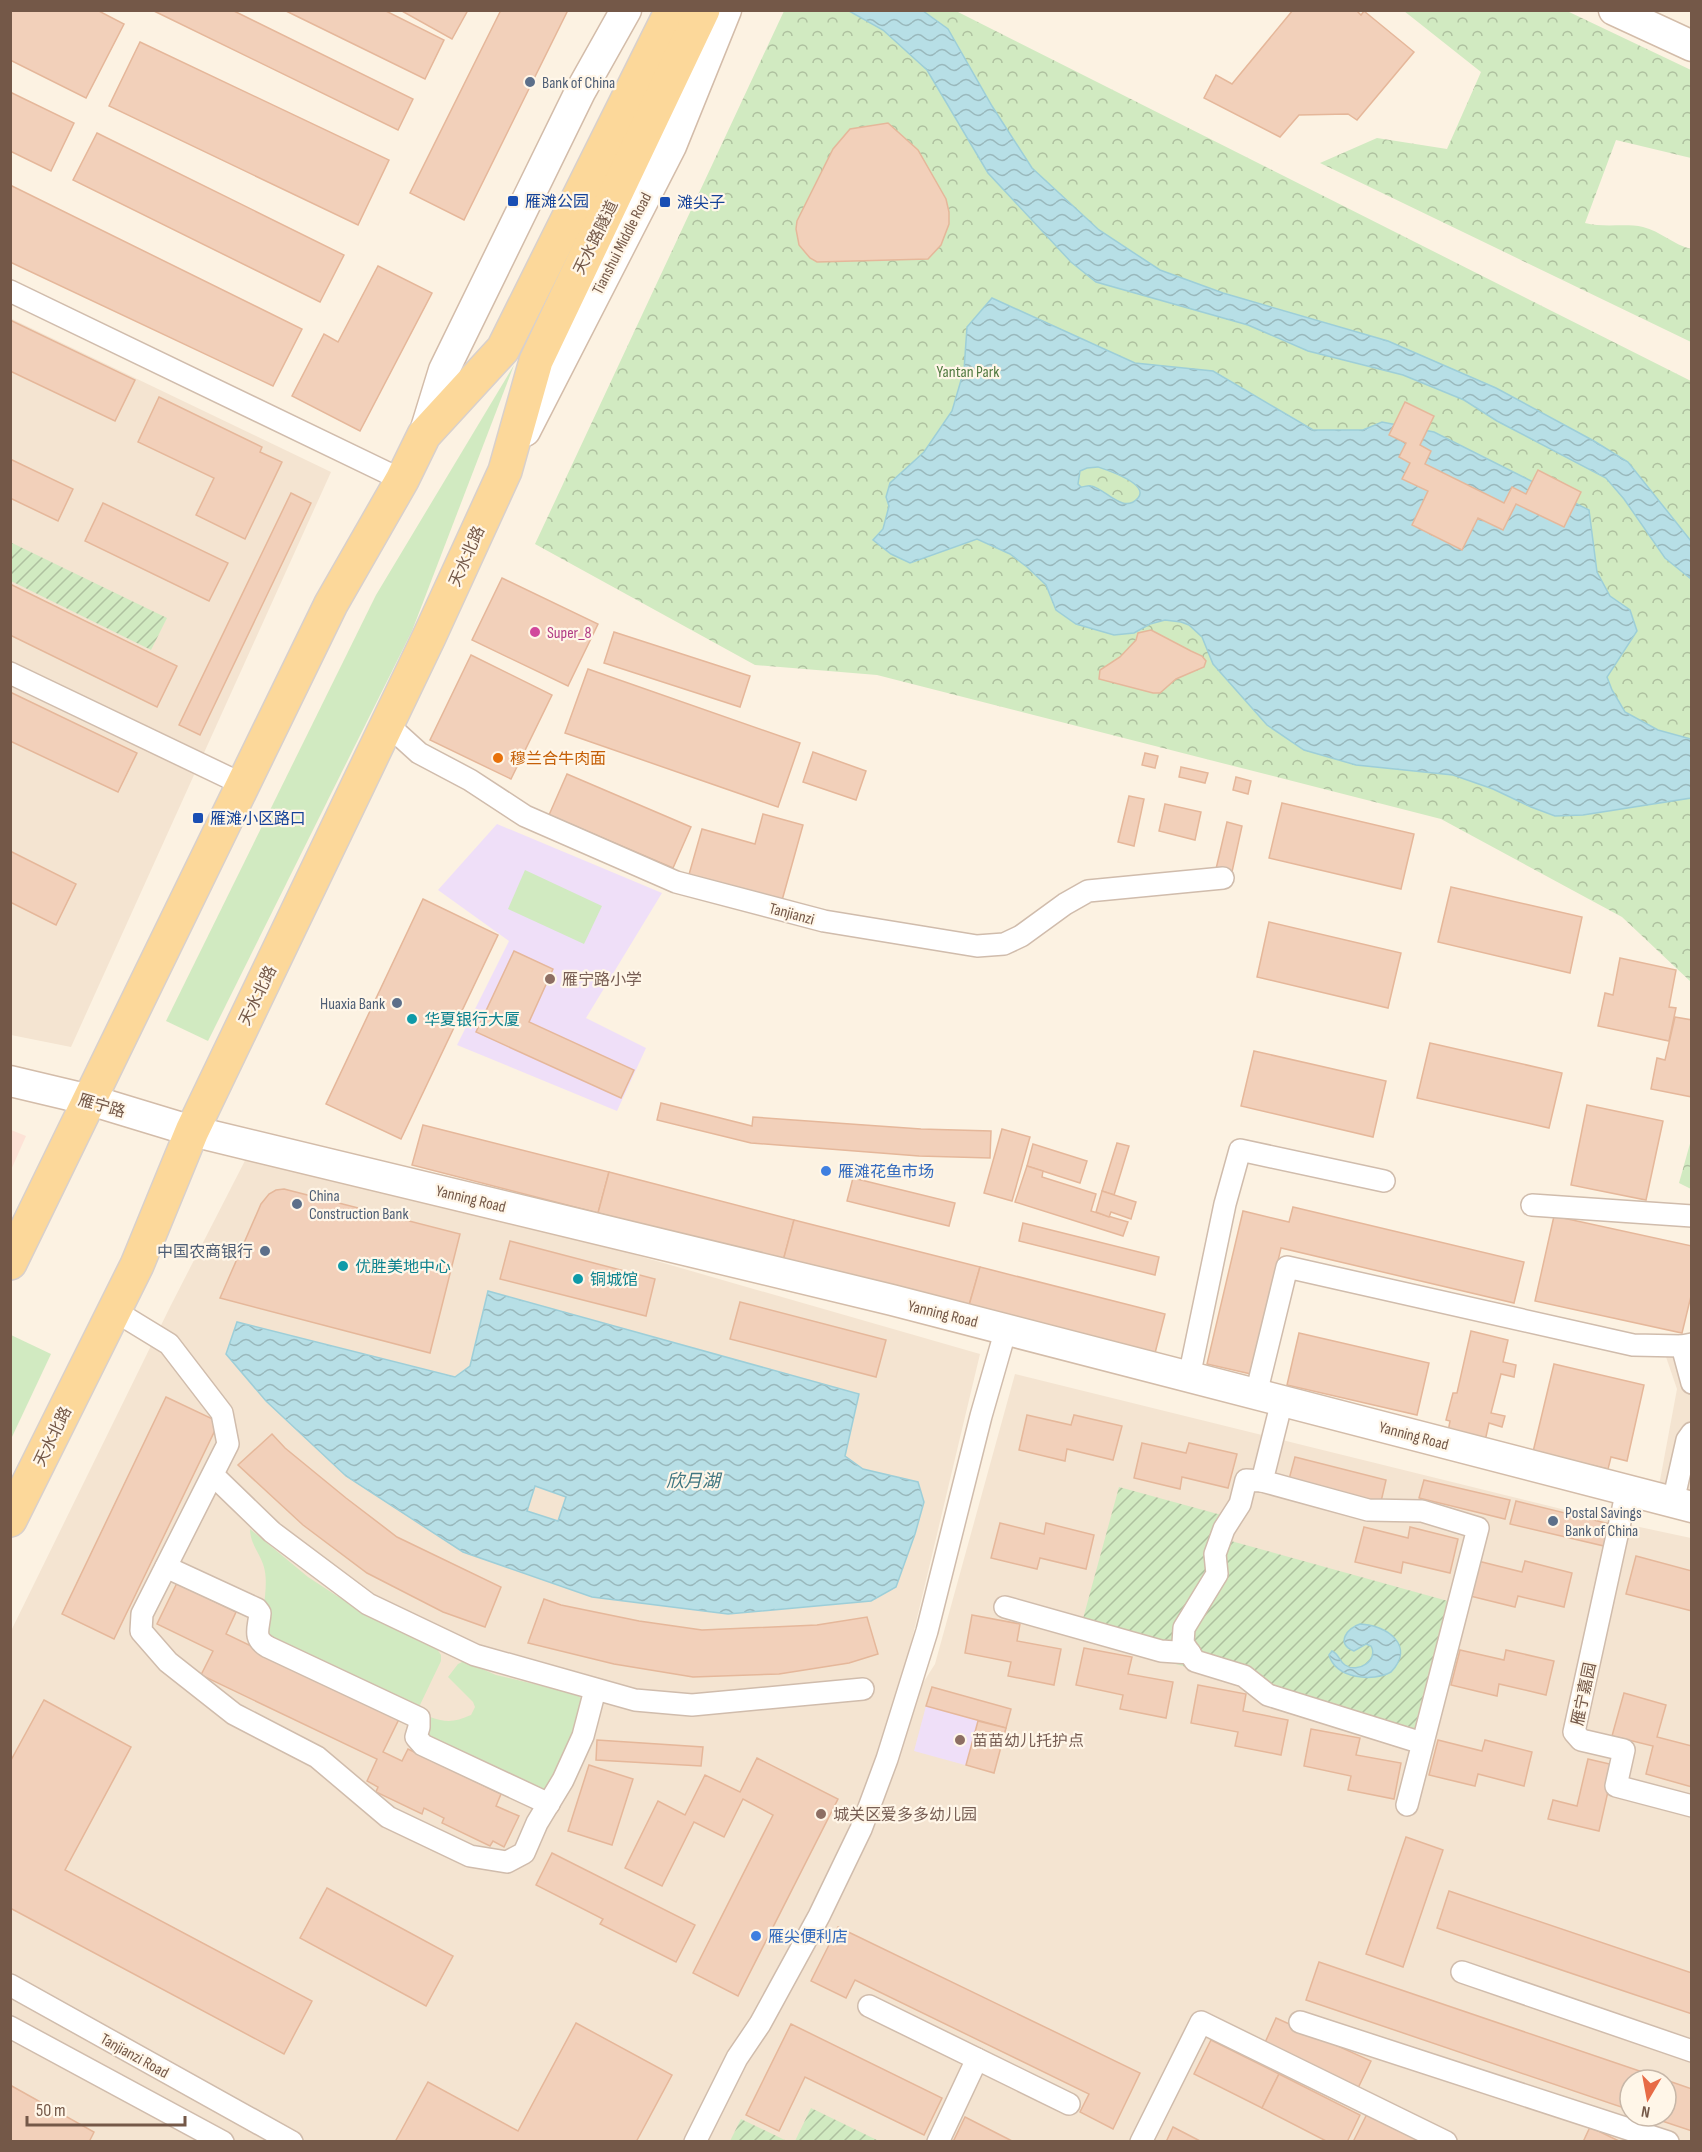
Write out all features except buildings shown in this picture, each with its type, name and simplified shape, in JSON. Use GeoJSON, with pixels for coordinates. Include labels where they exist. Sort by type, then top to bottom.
{"type":"FeatureCollection","features":[{"type":"Feature","properties":{"kind":"main road"},"geometry":{"type":"LineString","coordinates":[[10,1263],[331,604],[402,480],[424,435],[444,370],[580,92],[626,10]]}},
{"type":"Feature","properties":{"kind":"main road","name":"天水路隧道"},"geometry":{"type":"LineString","coordinates":[[424,435],[503,349],[672,10]]}},
{"type":"Feature","properties":{"kind":"main road","name":"天水路隧道"},"geometry":{"type":"LineString","coordinates":[[505,471],[536,361],[703,10]]}},
{"type":"Feature","properties":{"kind":"main road","name":"Tianshui Middle Road"},"geometry":{"type":"LineString","coordinates":[[505,471],[670,146],[726,10]]}},
{"type":"Feature","properties":{"kind":"main road"},"geometry":{"type":"LineString","coordinates":[[1614,10],[1692,46]]}},
{"type":"Feature","properties":{"kind":"main road","name":"天水北路"},"geometry":{"type":"LineString","coordinates":[[10,1520],[137,1265],[192,1131],[429,637],[505,471]]}},
{"type":"Feature","properties":{"kind":"main road","name":"雁宁路"},"geometry":{"type":"LineString","coordinates":[[10,1081],[90,1100],[192,1131]]}},
{"type":"Feature","properties":{"kind":"main road","name":"Yanning Road"},"geometry":{"type":"LineString","coordinates":[[192,1131],[892,1300],[1682,1504]]}},
{"type":"Feature","properties":{"kind":"street"},"geometry":{"type":"LineString","coordinates":[[10,291],[402,480]]}},
{"type":"Feature","properties":{"kind":"street"},"geometry":{"type":"LineString","coordinates":[[10,673],[244,785]]}},
{"type":"Feature","properties":{"kind":"street","name":"Tanjianzi"},"geometry":{"type":"LineString","coordinates":[[387,724],[419,753],[470,780],[525,816],[676,882],[824,921],[977,946],[1004,944],[1021,936],[1065,904],[1088,891],[1223,878]]}},
{"type":"Feature","properties":{"kind":"street"},"geometry":{"type":"LineString","coordinates":[[1189,1377],[1225,1204],[1240,1150],[1384,1181]]}},
{"type":"Feature","properties":{"kind":"street"},"geometry":{"type":"LineString","coordinates":[[1532,1205],[1692,1216]]}},
{"type":"Feature","properties":{"kind":"street"},"geometry":{"type":"LineString","coordinates":[[1262,1481],[1269,1397],[1287,1267],[1633,1345],[1687,1345],[1692,1383]]}},
{"type":"Feature","properties":{"kind":"street"},"geometry":{"type":"LineString","coordinates":[[115,1311],[169,1344],[222,1413],[228,1444],[142,1614],[141,1631],[168,1662],[234,1714],[317,1757],[388,1817],[470,1856],[507,1862],[524,1853],[537,1823],[563,1780],[583,1736],[595,1690]]}},
{"type":"Feature","properties":{"kind":"street"},"geometry":{"type":"LineString","coordinates":[[695,2142],[737,2058],[765,2016],[814,1926],[861,1829],[887,1759],[927,1631],[981,1416],[1006,1329]]}},
{"type":"Feature","properties":{"kind":"street"},"geometry":{"type":"LineString","coordinates":[[1682,1504],[1687,1440],[1692,1433]]}},
{"type":"Feature","properties":{"kind":"street"},"geometry":{"type":"LineString","coordinates":[[213,1474],[272,1532],[368,1604],[475,1655],[635,1700],[692,1705],[862,1689]]}},
{"type":"Feature","properties":{"kind":"street"},"geometry":{"type":"LineString","coordinates":[[1407,1805],[1478,1528],[1422,1511],[1368,1510],[1262,1481],[1246,1480],[1240,1504],[1224,1529],[1215,1554],[1217,1574],[1184,1628],[1183,1643],[1195,1661],[1244,1676],[1268,1695],[1422,1743]]}},
{"type":"Feature","properties":{"kind":"street","name":"雁宁嘉园"},"geometry":{"type":"LineString","coordinates":[[1627,1490],[1574,1732],[1581,1740],[1623,1750],[1616,1786],[1692,1806]]}},
{"type":"Feature","properties":{"kind":"street"},"geometry":{"type":"LineString","coordinates":[[166,1567],[257,1609],[260,1613],[257,1636],[260,1642],[268,1647],[419,1718],[416,1737],[423,1745],[549,1803]]}},
{"type":"Feature","properties":{"kind":"street"},"geometry":{"type":"LineString","coordinates":[[1005,1607],[1161,1651],[1190,1653]]}},
{"type":"Feature","properties":{"kind":"street"},"geometry":{"type":"LineString","coordinates":[[1462,1972],[1692,2051]]}},
{"type":"Feature","properties":{"kind":"street","name":"Tanjianzi Road"},"geometry":{"type":"LineString","coordinates":[[10,1985],[292,2142]]}},
{"type":"Feature","properties":{"kind":"street"},"geometry":{"type":"LineString","coordinates":[[869,2006],[1069,2104]]}},
{"type":"Feature","properties":{"kind":"street"},"geometry":{"type":"LineString","coordinates":[[1141,2142],[1201,2022],[1446,2142]]}},
{"type":"Feature","properties":{"kind":"street"},"geometry":{"type":"LineString","coordinates":[[1300,2022],[1668,2142]]}},
{"type":"Feature","properties":{"kind":"street","name":"Tanjianzi Road"},"geometry":{"type":"LineString","coordinates":[[10,2027],[223,2142]]}},
{"type":"Feature","properties":{"kind":"street"},"geometry":{"type":"LineString","coordinates":[[938,2142],[977,2059]]}},
{"type":"Feature","properties":{"kind":"shaded area"},"geometry":{"type":"Polygon","coordinates":[[[10,318],[331,472],[71,1047],[11,1035],[10,318]]]}},
{"type":"Feature","properties":{"kind":"shaded area","name":"雁宁路小学"},"geometry":{"type":"Polygon","coordinates":[[[497,824],[662,893],[586,1018],[646,1048],[617,1111],[457,1045],[509,941],[438,890],[497,824]]]}},
{"type":"Feature","properties":{"kind":"shaded area"},"geometry":{"type":"Polygon","coordinates":[[[10,1130],[26,1136],[11,1170],[10,1130]]]}},
{"type":"Feature","properties":{"kind":"shaded area"},"geometry":{"type":"Polygon","coordinates":[[[253,1145],[980,1354],[901,1685],[883,1746],[935,1664],[1015,1374],[1602,1519],[1691,1538],[1691,2141],[11,2141],[10,1633],[170,1307],[253,1145]]]}},
{"type":"Feature","properties":{"kind":"shaded area"},"geometry":{"type":"Polygon","coordinates":[[[1691,1349],[1691,1500],[1658,1491],[1677,1389],[1665,1354],[1691,1349]]]}},
{"type":"Feature","properties":{"kind":"shaded area","name":"苗苗幼儿托护点"},"geometry":{"type":"Polygon","coordinates":[[[926,1706],[1006,1728],[994,1773],[914,1751],[926,1706]]]}},
{"type":"Feature","properties":{"kind":"green space","name":"Yantan Park"},"geometry":{"type":"Polygon","coordinates":[[[784,11],[956,11],[1691,381],[1691,982],[1622,917],[1441,819],[877,675],[755,665],[535,544],[784,11]]]}},
{"type":"Feature","properties":{"kind":"green space"},"geometry":{"type":"Polygon","coordinates":[[[1404,11],[1567,11],[1691,70],[1691,158],[1616,140],[1585,223],[1643,227],[1691,249],[1691,342],[1320,163],[1377,138],[1447,149],[1481,72],[1404,11]]]}},
{"type":"Feature","properties":{"kind":"green space"},"geometry":{"type":"Polygon","coordinates":[[[514,365],[412,631],[208,1041],[166,1021],[376,595],[514,365]]]}},
{"type":"Feature","properties":{"kind":"green space"},"geometry":{"type":"Polygon","coordinates":[[[10,542],[167,618],[151,650],[11,581],[10,542]]]}},
{"type":"Feature","properties":{"kind":"green space"},"geometry":{"type":"Polygon","coordinates":[[[525,870],[602,906],[584,944],[508,909],[525,870]]]}},
{"type":"Feature","properties":{"kind":"green space"},"geometry":{"type":"Polygon","coordinates":[[[1691,1140],[1691,1189],[1679,1183],[1691,1140]]]}},
{"type":"Feature","properties":{"kind":"green space"},"geometry":{"type":"Polygon","coordinates":[[[11,1335],[51,1354],[11,1439],[11,1335]]]}},
{"type":"Feature","properties":{"kind":"green space"},"geometry":{"type":"Polygon","coordinates":[[[1119,1487],[1236,1519],[1231,1541],[1455,1603],[1420,1731],[1150,1657],[1081,1626],[1119,1487]]]}},
{"type":"Feature","properties":{"kind":"green space"},"geometry":{"type":"Polygon","coordinates":[[[250,1529],[308,1577],[337,1596],[437,1649],[441,1655],[441,1661],[419,1707],[263,1637],[270,1612],[264,1608],[265,1569],[251,1539],[250,1529]]]}},
{"type":"Feature","properties":{"kind":"green space"},"geometry":{"type":"Polygon","coordinates":[[[464,1661],[496,1675],[576,1694],[582,1699],[584,1706],[554,1780],[545,1793],[427,1739],[430,1717],[446,1721],[455,1720],[471,1715],[475,1707],[473,1702],[448,1677],[458,1664],[464,1661]]]}},
{"type":"Feature","properties":{"kind":"green space"},"geometry":{"type":"Polygon","coordinates":[[[811,2108],[879,2141],[795,2141],[811,2108]]]}},
{"type":"Feature","properties":{"kind":"green space"},"geometry":{"type":"Polygon","coordinates":[[[741,2119],[787,2141],[730,2141],[741,2119]]]}},
{"type":"Feature","properties":{"kind":"water"},"geometry":{"type":"Polygon","coordinates":[[[849,11],[923,11],[948,29],[992,106],[1032,168],[1099,230],[1160,270],[1223,293],[1388,341],[1496,388],[1628,462],[1691,541],[1691,579],[1665,558],[1624,499],[1606,478],[1497,421],[1464,400],[1403,375],[1308,351],[1248,325],[1096,282],[1071,262],[988,173],[927,70],[883,30],[849,11]]]}},
{"type":"Feature","properties":{"kind":"water"},"geometry":{"type":"Polygon","coordinates":[[[992,298],[1135,363],[1213,371],[1313,430],[1363,430],[1382,422],[1434,432],[1589,510],[1597,572],[1610,596],[1630,610],[1637,631],[1607,677],[1625,712],[1658,730],[1691,739],[1691,798],[1583,815],[1555,816],[1493,789],[1453,775],[1356,765],[1304,750],[1267,725],[1213,664],[1202,637],[1189,625],[1165,620],[1150,624],[1134,633],[1114,635],[1076,624],[1056,610],[1046,585],[1027,567],[1010,554],[977,539],[910,563],[891,554],[873,540],[883,529],[889,506],[886,497],[890,483],[924,452],[952,411],[964,370],[967,327],[992,298]],[[1098,467],[1080,471],[1078,484],[1081,487],[1096,488],[1126,504],[1138,498],[1140,493],[1133,483],[1118,474],[1098,467]]]}},
{"type":"Feature","properties":{"kind":"water","name":"欣月湖"},"geometry":{"type":"Polygon","coordinates":[[[488,1291],[859,1394],[845,1456],[863,1469],[918,1482],[924,1502],[896,1587],[871,1601],[728,1614],[592,1597],[463,1552],[346,1476],[266,1401],[226,1354],[237,1322],[455,1377],[470,1366],[488,1291]],[[535,1486],[527,1511],[558,1521],[566,1497],[535,1486]]]}},
{"type":"Feature","properties":{"kind":"water"},"geometry":{"type":"Polygon","coordinates":[[[1360,1624],[1380,1628],[1395,1639],[1400,1654],[1398,1663],[1391,1672],[1375,1677],[1356,1676],[1347,1674],[1333,1663],[1329,1655],[1332,1651],[1345,1665],[1350,1667],[1361,1667],[1370,1661],[1373,1651],[1371,1646],[1366,1644],[1354,1651],[1345,1644],[1347,1632],[1360,1624]]]}},
{"type":"Feature","properties":{"kind":"place","name":"Bank of China"},"geometry":{"type":"Point","coordinates":[530,82]}},
{"type":"Feature","properties":{"kind":"place","name":"雁滩公园"},"geometry":{"type":"Point","coordinates":[513,201]}},
{"type":"Feature","properties":{"kind":"place","name":"滩尖子"},"geometry":{"type":"Point","coordinates":[665,202]}},
{"type":"Feature","properties":{"kind":"place","name":"Super_8"},"geometry":{"type":"Point","coordinates":[535,632]}},
{"type":"Feature","properties":{"kind":"place","name":"穆兰合牛肉面"},"geometry":{"type":"Point","coordinates":[498,758]}},
{"type":"Feature","properties":{"kind":"place","name":"雁滩小区路口"},"geometry":{"type":"Point","coordinates":[198,818]}},
{"type":"Feature","properties":{"kind":"place","name":"雁宁路小学"},"geometry":{"type":"Point","coordinates":[550,979]}},
{"type":"Feature","properties":{"kind":"place","name":"Huaxia Bank"},"geometry":{"type":"Point","coordinates":[397,1003]}},
{"type":"Feature","properties":{"kind":"place","name":"华夏银行大厦"},"geometry":{"type":"Point","coordinates":[412,1019]}},
{"type":"Feature","properties":{"kind":"place","name":"雁滩花鱼市场"},"geometry":{"type":"Point","coordinates":[826,1171]}},
{"type":"Feature","properties":{"kind":"place","name":"China Construction Bank"},"geometry":{"type":"Point","coordinates":[297,1204]}},
{"type":"Feature","properties":{"kind":"place","name":"中国农商银行"},"geometry":{"type":"Point","coordinates":[265,1251]}},
{"type":"Feature","properties":{"kind":"place","name":"优胜美地中心"},"geometry":{"type":"Point","coordinates":[343,1266]}},
{"type":"Feature","properties":{"kind":"place","name":"铜城馆"},"geometry":{"type":"Point","coordinates":[578,1279]}},
{"type":"Feature","properties":{"kind":"place","name":"Postal Savings Bank of China"},"geometry":{"type":"Point","coordinates":[1553,1521]}},
{"type":"Feature","properties":{"kind":"place","name":"苗苗幼儿托护点"},"geometry":{"type":"Point","coordinates":[960,1740]}},
{"type":"Feature","properties":{"kind":"place","name":"城关区爱多多幼儿园"},"geometry":{"type":"Point","coordinates":[821,1814]}},
{"type":"Feature","properties":{"kind":"place","name":"雁尖便利店"},"geometry":{"type":"Point","coordinates":[756,1936]}}]}
